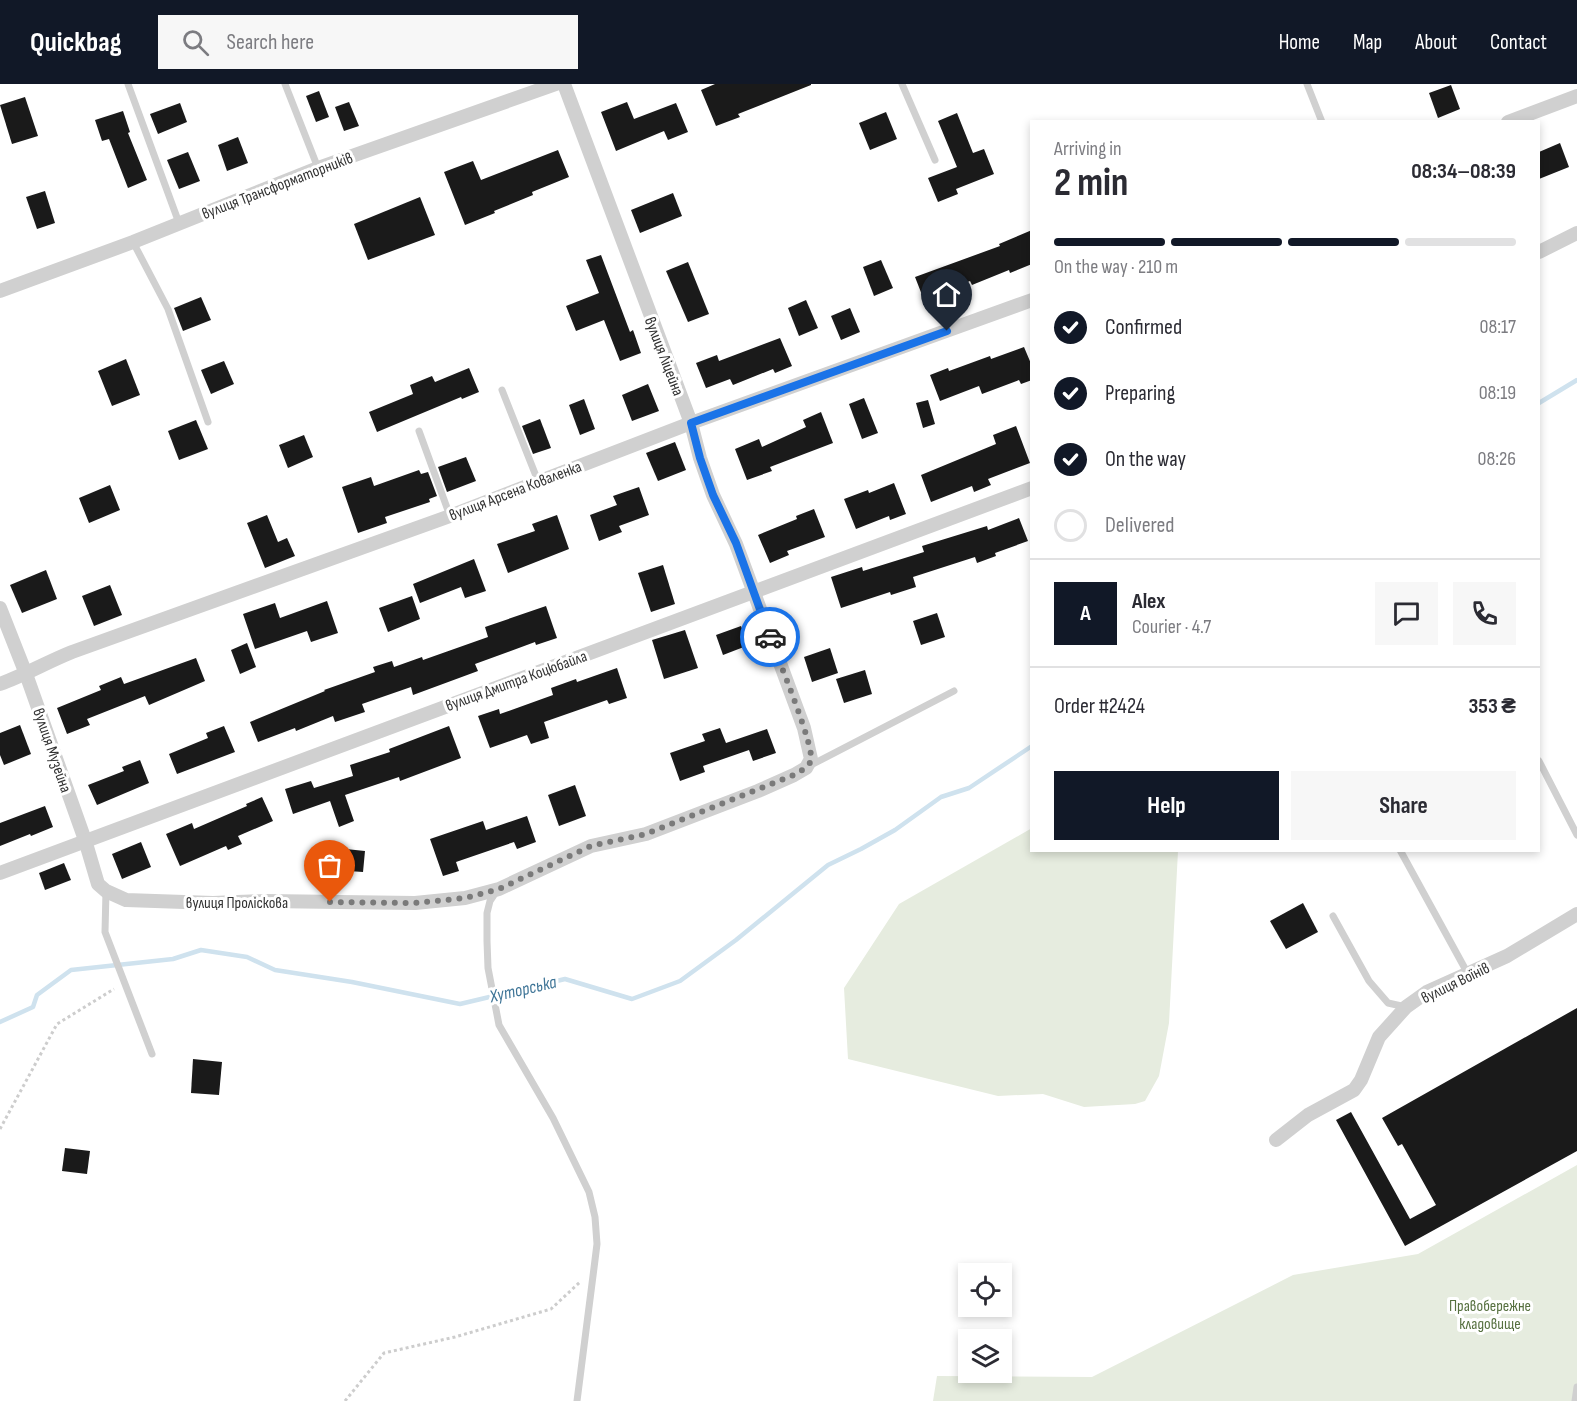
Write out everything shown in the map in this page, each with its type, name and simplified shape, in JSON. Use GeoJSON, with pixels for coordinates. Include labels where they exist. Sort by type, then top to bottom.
{"type":"FeatureCollection","features":[{"type":"Feature","properties":{"kind":"street","name":"вулиця Трансформаторників"},"geometry":{"type":"LineString","coordinates":[[0,291],[133,242],[318,168],[556,84]]}},
{"type":"Feature","properties":{"kind":"street","name":"вулиця Ліцейна"},"geometry":{"type":"LineString","coordinates":[[564,84],[691,423],[713,495],[736,543],[804,728],[811,759],[806,768]]}},
{"type":"Feature","properties":{"kind":"street"},"geometry":{"type":"LineString","coordinates":[[1513,120],[1577,96]]}},
{"type":"Feature","properties":{"kind":"street"},"geometry":{"type":"LineString","coordinates":[[1540,252],[1577,233]]}},
{"type":"Feature","properties":{"kind":"street","name":"вулиця Арсена Коваленка"},"geometry":{"type":"LineString","coordinates":[[0,684],[72,652],[450,516],[691,423],[1030,301]]}},
{"type":"Feature","properties":{"kind":"street","name":"вулиця Дмитра Коцюбайла"},"geometry":{"type":"LineString","coordinates":[[0,873],[1030,489]]}},
{"type":"Feature","properties":{"kind":"street","name":"вулиця Музейна"},"geometry":{"type":"LineString","coordinates":[[0,608],[85,840],[98,884],[106,891]]}},
{"type":"Feature","properties":{"kind":"street","name":"вулиця Проліскова"},"geometry":{"type":"LineString","coordinates":[[106,891],[126,900],[139,902],[415,903],[465,898],[499,889],[591,846],[646,834],[782,781],[806,768]]}},
{"type":"Feature","properties":{"kind":"street","name":"вулиця Воїнів"},"geometry":{"type":"LineString","coordinates":[[1276,1140],[1308,1115],[1354,1090],[1361,1080],[1379,1037],[1406,1007],[1427,992],[1507,957],[1577,914]]}},
{"type":"Feature","properties":{"kind":"lane"},"geometry":{"type":"LineString","coordinates":[[128,84],[179,223]]}},
{"type":"Feature","properties":{"kind":"lane"},"geometry":{"type":"LineString","coordinates":[[285,84],[318,168]]}},
{"type":"Feature","properties":{"kind":"lane"},"geometry":{"type":"LineString","coordinates":[[902,84],[935,160]]}},
{"type":"Feature","properties":{"kind":"lane"},"geometry":{"type":"LineString","coordinates":[[1307,84],[1322,120]]}},
{"type":"Feature","properties":{"kind":"lane"},"geometry":{"type":"LineString","coordinates":[[133,242],[168,309],[208,422]]}},
{"type":"Feature","properties":{"kind":"lane"},"geometry":{"type":"LineString","coordinates":[[502,390],[538,481]]}},
{"type":"Feature","properties":{"kind":"lane"},"geometry":{"type":"LineString","coordinates":[[418,430],[450,516]]}},
{"type":"Feature","properties":{"kind":"lane"},"geometry":{"type":"LineString","coordinates":[[806,768],[954,691]]}},
{"type":"Feature","properties":{"kind":"lane"},"geometry":{"type":"LineString","coordinates":[[1540,763],[1577,835]]}},
{"type":"Feature","properties":{"kind":"lane"},"geometry":{"type":"LineString","coordinates":[[1401,852],[1469,974]]}},
{"type":"Feature","properties":{"kind":"lane"},"geometry":{"type":"LineString","coordinates":[[499,889],[490,901],[487,913],[488,968],[499,1025],[553,1118],[589,1192],[595,1217],[597,1244],[577,1401]]}},
{"type":"Feature","properties":{"kind":"lane"},"geometry":{"type":"LineString","coordinates":[[106,891],[105,932],[108,943],[152,1054]]}},
{"type":"Feature","properties":{"kind":"lane"},"geometry":{"type":"LineString","coordinates":[[1334,916],[1369,981],[1388,1003],[1406,1007]]}},
{"type":"Feature","properties":{"kind":"lane"},"geometry":{"type":"LineString","coordinates":[[1575,1401],[1577,1387]]}},
{"type":"Feature","properties":{"kind":"path"},"geometry":{"type":"LineString","coordinates":[[0,1129],[57,1023],[124,983]]}},
{"type":"Feature","properties":{"kind":"path"},"geometry":{"type":"LineString","coordinates":[[345,1401],[384,1353],[455,1337],[551,1309],[594,1268]]}},
{"type":"Feature","properties":{"kind":"green space"},"geometry":{"type":"Polygon","coordinates":[[[1030,829],[1030,852],[1178,852],[1169,1023],[1159,1076],[1145,1101],[1135,1104],[1084,1107],[1043,1094],[998,1096],[848,1059],[844,988],[899,904],[1030,829]]]}},
{"type":"Feature","properties":{"kind":"green space","name":"Правобережне кладовище"},"geometry":{"type":"Polygon","coordinates":[[[1577,1165],[1577,1401],[933,1401],[937,1376],[958,1376],[958,1383],[1012,1383],[1012,1376],[1092,1377],[1293,1275],[1418,1254],[1577,1165]]]}},
{"type":"Feature","properties":{"kind":"building"},"geometry":{"type":"Polygon","coordinates":[[[715,84],[811,85],[738,114],[740,117],[716,126],[701,90],[715,84]]]}},
{"type":"Feature","properties":{"kind":"building"},"geometry":{"type":"Polygon","coordinates":[[[1451,85],[1460,109],[1438,118],[1429,93],[1451,85]]]}},
{"type":"Feature","properties":{"kind":"building"},"geometry":{"type":"Polygon","coordinates":[[[319,91],[329,117],[316,122],[306,96],[319,91]]]}},
{"type":"Feature","properties":{"kind":"building"},"geometry":{"type":"Polygon","coordinates":[[[25,97],[38,136],[12,144],[0,105],[25,97]]]}},
{"type":"Feature","properties":{"kind":"building"},"geometry":{"type":"Polygon","coordinates":[[[349,102],[359,126],[344,131],[335,107],[349,102]]]}},
{"type":"Feature","properties":{"kind":"building"},"geometry":{"type":"Polygon","coordinates":[[[627,102],[634,119],[676,103],[688,132],[668,140],[664,131],[616,151],[601,112],[627,102]]]}},
{"type":"Feature","properties":{"kind":"building"},"geometry":{"type":"Polygon","coordinates":[[[180,103],[187,122],[158,134],[150,114],[180,103]]]}},
{"type":"Feature","properties":{"kind":"building"},"geometry":{"type":"Polygon","coordinates":[[[123,111],[130,132],[128,133],[147,180],[128,188],[109,139],[102,141],[95,120],[123,111]]]}},
{"type":"Feature","properties":{"kind":"building"},"geometry":{"type":"Polygon","coordinates":[[[886,112],[897,139],[870,150],[859,123],[886,112]]]}},
{"type":"Feature","properties":{"kind":"building"},"geometry":{"type":"Polygon","coordinates":[[[957,113],[973,153],[984,149],[994,174],[956,189],[958,194],[938,202],[928,178],[957,167],[938,121],[957,113]]]}},
{"type":"Feature","properties":{"kind":"building"},"geometry":{"type":"Polygon","coordinates":[[[238,137],[248,163],[227,171],[218,145],[238,137]]]}},
{"type":"Feature","properties":{"kind":"building"},"geometry":{"type":"Polygon","coordinates":[[[1560,143],[1569,167],[1540,179],[1540,152],[1560,143]]]}},
{"type":"Feature","properties":{"kind":"building"},"geometry":{"type":"Polygon","coordinates":[[[558,150],[569,177],[532,192],[533,195],[465,225],[444,172],[473,161],[481,180],[558,150]]]}},
{"type":"Feature","properties":{"kind":"building"},"geometry":{"type":"Polygon","coordinates":[[[188,152],[200,181],[179,189],[167,160],[188,152]]]}},
{"type":"Feature","properties":{"kind":"building"},"geometry":{"type":"Polygon","coordinates":[[[45,191],[55,223],[37,229],[26,197],[45,191]]]}},
{"type":"Feature","properties":{"kind":"building"},"geometry":{"type":"Polygon","coordinates":[[[673,193],[682,216],[640,233],[631,210],[673,193]]]}},
{"type":"Feature","properties":{"kind":"building"},"geometry":{"type":"Polygon","coordinates":[[[420,197],[435,235],[368,260],[354,224],[420,197]]]}},
{"type":"Feature","properties":{"kind":"building"},"geometry":{"type":"Polygon","coordinates":[[[1030,231],[1030,265],[1010,273],[1009,270],[972,285],[970,281],[924,300],[915,277],[1000,246],[999,244],[1030,231]]]}},
{"type":"Feature","properties":{"kind":"building"},"geometry":{"type":"Polygon","coordinates":[[[601,255],[630,332],[633,330],[641,353],[620,361],[604,320],[576,331],[566,306],[599,293],[586,260],[601,255]]]}},
{"type":"Feature","properties":{"kind":"building"},"geometry":{"type":"Polygon","coordinates":[[[881,260],[893,288],[874,296],[863,267],[881,260]]]}},
{"type":"Feature","properties":{"kind":"building"},"geometry":{"type":"Polygon","coordinates":[[[688,262],[709,314],[688,322],[666,271],[688,262]]]}},
{"type":"Feature","properties":{"kind":"building"},"geometry":{"type":"Polygon","coordinates":[[[201,297],[211,320],[183,331],[174,308],[201,297]]]}},
{"type":"Feature","properties":{"kind":"building"},"geometry":{"type":"Polygon","coordinates":[[[806,300],[818,328],[799,336],[788,308],[806,300]]]}},
{"type":"Feature","properties":{"kind":"building"},"geometry":{"type":"Polygon","coordinates":[[[850,308],[860,332],[841,340],[831,316],[850,308]]]}},
{"type":"Feature","properties":{"kind":"building"},"geometry":{"type":"Polygon","coordinates":[[[780,338],[792,366],[775,373],[773,369],[733,385],[730,379],[706,388],[696,363],[717,355],[719,361],[780,338]]]}},
{"type":"Feature","properties":{"kind":"building"},"geometry":{"type":"Polygon","coordinates":[[[1024,347],[1030,361],[1030,381],[1021,384],[1019,380],[982,394],[979,386],[940,401],[930,375],[948,368],[949,371],[990,356],[991,359],[1024,347]]]}},
{"type":"Feature","properties":{"kind":"building"},"geometry":{"type":"Polygon","coordinates":[[[126,359],[140,395],[112,406],[98,371],[126,359]]]}},
{"type":"Feature","properties":{"kind":"building"},"geometry":{"type":"Polygon","coordinates":[[[224,361],[234,384],[211,394],[201,370],[224,361]]]}},
{"type":"Feature","properties":{"kind":"building"},"geometry":{"type":"Polygon","coordinates":[[[469,368],[479,392],[462,399],[461,397],[377,432],[369,412],[413,394],[410,385],[432,376],[435,382],[469,368]]]}},
{"type":"Feature","properties":{"kind":"building"},"geometry":{"type":"Polygon","coordinates":[[[648,384],[659,411],[632,421],[622,395],[648,384]]]}},
{"type":"Feature","properties":{"kind":"building"},"geometry":{"type":"Polygon","coordinates":[[[864,398],[878,433],[862,439],[849,404],[864,398]]]}},
{"type":"Feature","properties":{"kind":"building"},"geometry":{"type":"Polygon","coordinates":[[[584,399],[595,429],[580,435],[569,405],[584,399]]]}},
{"type":"Feature","properties":{"kind":"building"},"geometry":{"type":"Polygon","coordinates":[[[928,400],[935,424],[923,428],[916,403],[928,400]]]}},
{"type":"Feature","properties":{"kind":"building"},"geometry":{"type":"Polygon","coordinates":[[[821,412],[833,443],[770,467],[772,471],[747,480],[735,449],[759,439],[762,447],[806,427],[803,420],[821,412]]]}},
{"type":"Feature","properties":{"kind":"building"},"geometry":{"type":"Polygon","coordinates":[[[540,419],[551,448],[533,454],[522,426],[540,419]]]}},
{"type":"Feature","properties":{"kind":"building"},"geometry":{"type":"Polygon","coordinates":[[[196,420],[208,449],[179,460],[168,431],[196,420]]]}},
{"type":"Feature","properties":{"kind":"building"},"geometry":{"type":"Polygon","coordinates":[[[1016,426],[1030,463],[988,479],[991,485],[974,492],[972,486],[931,502],[921,475],[996,444],[993,435],[1016,426]]]}},
{"type":"Feature","properties":{"kind":"building"},"geometry":{"type":"Polygon","coordinates":[[[304,435],[313,457],[288,468],[279,445],[304,435]]]}},
{"type":"Feature","properties":{"kind":"building"},"geometry":{"type":"Polygon","coordinates":[[[675,442],[686,470],[658,481],[646,453],[675,442]]]}},
{"type":"Feature","properties":{"kind":"building"},"geometry":{"type":"Polygon","coordinates":[[[466,457],[476,481],[447,492],[438,467],[466,457]]]}},
{"type":"Feature","properties":{"kind":"building"},"geometry":{"type":"Polygon","coordinates":[[[419,470],[421,474],[428,472],[437,496],[429,499],[430,502],[385,517],[387,523],[358,533],[342,487],[371,477],[374,486],[419,470]]]}},
{"type":"Feature","properties":{"kind":"building"},"geometry":{"type":"Polygon","coordinates":[[[894,483],[906,514],[890,520],[889,516],[856,529],[844,499],[868,490],[869,493],[894,483]]]}},
{"type":"Feature","properties":{"kind":"building"},"geometry":{"type":"Polygon","coordinates":[[[110,485],[120,510],[89,523],[79,498],[110,485]]]}},
{"type":"Feature","properties":{"kind":"building"},"geometry":{"type":"Polygon","coordinates":[[[639,487],[649,515],[619,526],[622,532],[599,541],[590,515],[617,505],[613,496],[639,487]]]}},
{"type":"Feature","properties":{"kind":"building"},"geometry":{"type":"Polygon","coordinates":[[[814,509],[825,537],[787,551],[789,555],[770,563],[758,535],[797,519],[796,516],[814,509]]]}},
{"type":"Feature","properties":{"kind":"building"},"geometry":{"type":"Polygon","coordinates":[[[267,515],[278,542],[287,538],[295,556],[265,568],[247,523],[267,515]]]}},
{"type":"Feature","properties":{"kind":"building"},"geometry":{"type":"Polygon","coordinates":[[[557,515],[569,549],[508,573],[497,544],[535,531],[532,524],[557,515]]]}},
{"type":"Feature","properties":{"kind":"building"},"geometry":{"type":"Polygon","coordinates":[[[1019,518],[1028,541],[995,553],[996,556],[977,563],[975,557],[913,577],[916,587],[891,595],[890,592],[841,608],[831,577],[862,567],[863,571],[924,552],[922,546],[987,526],[988,530],[1019,518]]]}},
{"type":"Feature","properties":{"kind":"building"},"geometry":{"type":"Polygon","coordinates":[[[474,559],[486,591],[465,598],[461,587],[420,603],[413,584],[474,559]]]}},
{"type":"Feature","properties":{"kind":"building"},"geometry":{"type":"Polygon","coordinates":[[[663,565],[675,604],[651,612],[638,573],[663,565]]]}},
{"type":"Feature","properties":{"kind":"building"},"geometry":{"type":"Polygon","coordinates":[[[46,570],[57,599],[22,613],[10,585],[46,570]]]}},
{"type":"Feature","properties":{"kind":"building"},"geometry":{"type":"Polygon","coordinates":[[[110,585],[122,615],[94,626],[82,596],[110,585]]]}},
{"type":"Feature","properties":{"kind":"building"},"geometry":{"type":"Polygon","coordinates":[[[412,596],[420,619],[388,632],[379,608],[412,596]]]}},
{"type":"Feature","properties":{"kind":"building"},"geometry":{"type":"Polygon","coordinates":[[[327,601],[338,633],[311,642],[307,631],[255,649],[243,614],[275,603],[280,618],[327,601]]]}},
{"type":"Feature","properties":{"kind":"building"},"geometry":{"type":"Polygon","coordinates":[[[546,606],[557,638],[536,645],[535,642],[475,664],[478,671],[413,695],[411,687],[362,704],[365,712],[335,722],[333,716],[296,731],[295,728],[258,742],[250,722],[324,690],[375,672],[373,667],[392,661],[394,667],[422,657],[423,660],[488,637],[485,627],[546,606]]]}},
{"type":"Feature","properties":{"kind":"building"},"geometry":{"type":"Polygon","coordinates":[[[937,613],[945,637],[921,645],[913,621],[937,613]]]}},
{"type":"Feature","properties":{"kind":"building"},"geometry":{"type":"Polygon","coordinates":[[[741,626],[749,645],[723,655],[716,635],[741,626]]]}},
{"type":"Feature","properties":{"kind":"building"},"geometry":{"type":"Polygon","coordinates":[[[685,630],[698,668],[664,679],[652,640],[685,630]]]}},
{"type":"Feature","properties":{"kind":"building"},"geometry":{"type":"Polygon","coordinates":[[[247,643],[256,667],[240,674],[231,650],[247,643]]]}},
{"type":"Feature","properties":{"kind":"building"},"geometry":{"type":"Polygon","coordinates":[[[830,648],[838,673],[812,682],[804,657],[830,648]]]}},
{"type":"Feature","properties":{"kind":"building"},"geometry":{"type":"Polygon","coordinates":[[[196,658],[205,681],[149,705],[145,696],[87,719],[90,725],[67,734],[57,708],[101,690],[99,686],[121,677],[124,684],[196,658]]]}},
{"type":"Feature","properties":{"kind":"building"},"geometry":{"type":"Polygon","coordinates":[[[617,668],[627,698],[609,704],[607,700],[544,722],[549,738],[531,744],[527,735],[490,748],[478,716],[499,709],[500,714],[553,695],[551,688],[617,668]]]}},
{"type":"Feature","properties":{"kind":"building"},"geometry":{"type":"Polygon","coordinates":[[[865,670],[872,694],[844,703],[836,679],[865,670]]]}},
{"type":"Feature","properties":{"kind":"building"},"geometry":{"type":"Polygon","coordinates":[[[20,725],[31,754],[4,765],[0,755],[0,733],[20,725]]]}},
{"type":"Feature","properties":{"kind":"building"},"geometry":{"type":"Polygon","coordinates":[[[224,726],[235,752],[177,774],[169,754],[208,738],[206,733],[224,726]]]}},
{"type":"Feature","properties":{"kind":"building"},"geometry":{"type":"Polygon","coordinates":[[[449,726],[461,758],[400,781],[399,777],[345,795],[354,821],[339,827],[330,801],[293,814],[285,789],[311,781],[314,788],[353,776],[350,765],[390,752],[389,749],[449,726]]]}},
{"type":"Feature","properties":{"kind":"building"},"geometry":{"type":"Polygon","coordinates":[[[720,728],[726,743],[767,729],[776,753],[753,761],[749,750],[703,766],[705,772],[680,781],[670,753],[705,741],[702,734],[720,728]]]}},
{"type":"Feature","properties":{"kind":"building"},"geometry":{"type":"Polygon","coordinates":[[[140,760],[149,783],[97,805],[88,785],[124,771],[122,767],[140,760]]]}},
{"type":"Feature","properties":{"kind":"building"},"geometry":{"type":"Polygon","coordinates":[[[575,785],[586,816],[559,826],[548,795],[575,785]]]}},
{"type":"Feature","properties":{"kind":"building"},"geometry":{"type":"Polygon","coordinates":[[[262,797],[273,821],[238,836],[242,844],[228,850],[226,846],[180,866],[166,834],[192,823],[194,829],[262,797]]]}},
{"type":"Feature","properties":{"kind":"building"},"geometry":{"type":"Polygon","coordinates":[[[45,806],[53,827],[0,846],[0,823],[45,806]]]}},
{"type":"Feature","properties":{"kind":"building"},"geometry":{"type":"Polygon","coordinates":[[[527,816],[536,842],[517,849],[514,842],[456,862],[459,871],[443,876],[430,839],[483,821],[486,830],[527,816]]]}},
{"type":"Feature","properties":{"kind":"building"},"geometry":{"type":"Polygon","coordinates":[[[141,842],[151,867],[122,879],[112,854],[141,842]]]}},
{"type":"Feature","properties":{"kind":"building"},"geometry":{"type":"Polygon","coordinates":[[[336,848],[365,851],[363,872],[334,870],[336,848]]]}},
{"type":"Feature","properties":{"kind":"building"},"geometry":{"type":"Polygon","coordinates":[[[64,863],[71,880],[45,890],[39,873],[64,863]]]}},
{"type":"Feature","properties":{"kind":"building"},"geometry":{"type":"Polygon","coordinates":[[[1303,903],[1318,932],[1286,949],[1270,921],[1303,903]]]}},
{"type":"Feature","properties":{"kind":"building"},"geometry":{"type":"Polygon","coordinates":[[[1577,1008],[1577,1151],[1405,1246],[1336,1120],[1351,1112],[1410,1219],[1436,1205],[1402,1144],[1398,1146],[1382,1118],[1577,1008]]]}},
{"type":"Feature","properties":{"kind":"building"},"geometry":{"type":"Polygon","coordinates":[[[193,1059],[222,1062],[219,1095],[191,1093],[193,1059]]]}},
{"type":"Feature","properties":{"kind":"building"},"geometry":{"type":"Polygon","coordinates":[[[65,1148],[90,1151],[87,1174],[62,1171],[65,1148]]]}},
{"type":"Feature","properties":{"kind":"waterway","name":"Хуторська"},"geometry":{"type":"LineString","coordinates":[[1540,402],[1577,380]]}},
{"type":"Feature","properties":{"kind":"waterway","name":"Хуторська"},"geometry":{"type":"LineString","coordinates":[[0,1022],[33,1007],[37,995],[71,970],[173,959],[201,950],[247,957],[275,970],[352,982],[460,1004],[565,979],[632,999],[680,981],[736,940],[828,865],[895,830],[941,797],[969,788],[1030,747]]}},
{"type":"Feature","properties":{"kind":"way so far"},"geometry":{"type":"LineString","coordinates":[[330,902],[442,901],[465,898],[499,889],[591,846],[646,834],[758,791],[806,768],[811,759],[804,728],[770,637]]}},
{"type":"Feature","properties":{"kind":"route"},"geometry":{"type":"LineString","coordinates":[[770,637],[736,543],[713,495],[691,423],[947,331]]}}]}
